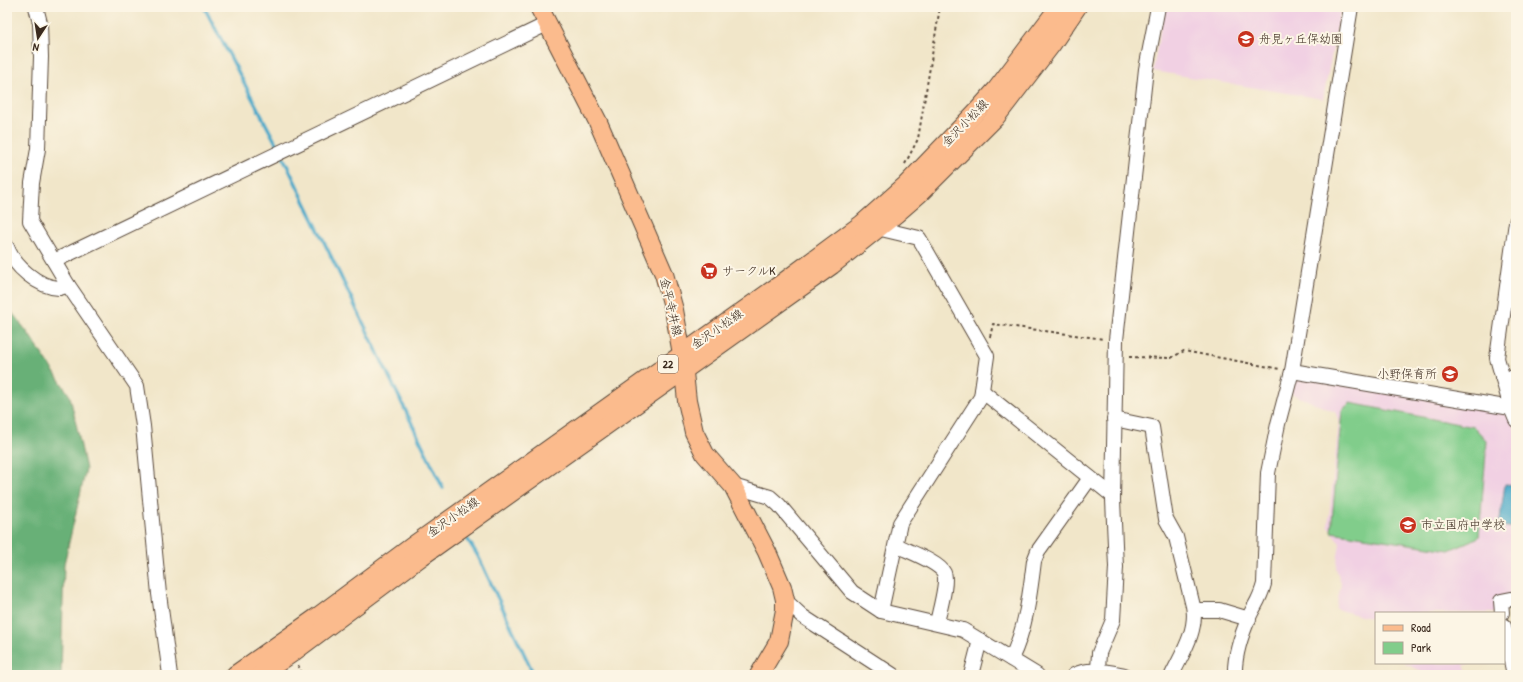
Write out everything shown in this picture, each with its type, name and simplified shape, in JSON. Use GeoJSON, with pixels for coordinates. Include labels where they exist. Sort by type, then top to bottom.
{"type":"FeatureCollection","features":[{"type":"Feature","properties":{"kind":"main road","name":"金平寺井線"},"geometry":{"type":"LineString","coordinates":[[539,7],[598,122],[664,274],[674,310],[683,361],[687,401],[694,432],[705,454],[733,486],[767,552],[782,587],[785,600],[784,619],[778,641],[759,675]]}},
{"type":"Feature","properties":{"kind":"main road","name":"金沢小松線"},"geometry":{"type":"LineString","coordinates":[[260,675],[292,653],[683,361],[781,284],[862,224],[906,185],[996,90],[1059,7]]}},
{"type":"Feature","properties":{"kind":"main road","name":"金沢小松線"},"geometry":{"type":"LineString","coordinates":[[235,675],[316,618],[414,545],[641,385],[683,361],[832,265],[919,194],[995,118],[1052,44],[1077,7]]}},
{"type":"Feature","properties":{"kind":"street"},"geometry":{"type":"LineString","coordinates":[[36,7],[40,23],[41,57],[38,149],[32,183],[30,221],[68,285],[134,381],[139,392],[159,594],[170,675]]}},
{"type":"Feature","properties":{"kind":"street"},"geometry":{"type":"LineString","coordinates":[[1101,673],[1099,653],[1113,620],[1116,567],[1113,496],[1116,340],[1146,69],[1158,7]]}},
{"type":"Feature","properties":{"kind":"street"},"geometry":{"type":"LineString","coordinates":[[1235,675],[1240,645],[1249,619],[1261,598],[1264,584],[1268,472],[1278,424],[1292,371],[1351,7]]}},
{"type":"Feature","properties":{"kind":"street"},"geometry":{"type":"LineString","coordinates":[[54,261],[547,24]]}},
{"type":"Feature","properties":{"kind":"street"},"geometry":{"type":"LineString","coordinates":[[1292,371],[1513,414],[1509,378],[1497,358],[1516,222]]}},
{"type":"Feature","properties":{"kind":"street"},"geometry":{"type":"LineString","coordinates":[[878,228],[920,238],[987,356],[981,397],[900,523],[882,611]]}},
{"type":"Feature","properties":{"kind":"street"},"geometry":{"type":"LineString","coordinates":[[7,247],[19,267],[36,282],[59,288],[68,285]]}},
{"type":"Feature","properties":{"kind":"street"},"geometry":{"type":"LineString","coordinates":[[982,391],[1113,496]]}},
{"type":"Feature","properties":{"kind":"street"},"geometry":{"type":"LineString","coordinates":[[1114,420],[1152,427],[1166,519],[1176,537],[1194,610],[1195,616],[1193,628],[1172,675]]}},
{"type":"Feature","properties":{"kind":"street"},"geometry":{"type":"LineString","coordinates":[[1011,659],[1018,645],[1023,628],[1034,561],[1038,551],[1090,478]]}},
{"type":"Feature","properties":{"kind":"street"},"geometry":{"type":"LineString","coordinates":[[733,486],[770,497],[779,505],[852,592],[882,611],[963,630],[1037,675]]}},
{"type":"Feature","properties":{"kind":"street"},"geometry":{"type":"LineString","coordinates":[[896,545],[939,566],[944,574],[943,594],[937,623]]}},
{"type":"Feature","properties":{"kind":"street"},"geometry":{"type":"LineString","coordinates":[[1502,612],[1501,601],[1516,598]]}},
{"type":"Feature","properties":{"kind":"street"},"geometry":{"type":"LineString","coordinates":[[785,600],[802,616],[893,675]]}},
{"type":"Feature","properties":{"kind":"street"},"geometry":{"type":"LineString","coordinates":[[1194,610],[1219,610],[1249,619]]}},
{"type":"Feature","properties":{"kind":"street"},"geometry":{"type":"LineString","coordinates":[[1505,631],[1514,675]]}},
{"type":"Feature","properties":{"kind":"street"},"geometry":{"type":"LineString","coordinates":[[971,675],[980,640]]}},
{"type":"Feature","properties":{"kind":"street"},"geometry":{"type":"LineString","coordinates":[[1074,675],[1078,673],[1125,675]]}},
{"type":"Feature","properties":{"kind":"path"},"geometry":{"type":"LineString","coordinates":[[905,165],[918,140],[940,7]]}},
{"type":"Feature","properties":{"kind":"path"},"geometry":{"type":"LineString","coordinates":[[987,356],[993,324],[1116,340]]}},
{"type":"Feature","properties":{"kind":"path"},"geometry":{"type":"LineString","coordinates":[[1116,356],[1171,358],[1184,351],[1292,371]]}},
{"type":"Feature","properties":{"kind":"shaded area","name":"舟見ヶ丘保幼園"},"geometry":{"type":"Polygon","coordinates":[[[1164,7],[1341,7],[1323,99],[1153,71],[1164,7]]]}},
{"type":"Feature","properties":{"kind":"shaded area"},"geometry":{"type":"Polygon","coordinates":[[[1295,375],[1508,408],[1516,433],[1516,594],[1497,612],[1375,612],[1375,620],[1336,609],[1341,584],[1336,568],[1340,543],[1328,527],[1339,420],[1335,412],[1290,393],[1295,375]]]}},
{"type":"Feature","properties":{"kind":"shaded area"},"geometry":{"type":"Polygon","coordinates":[[[1405,664],[1470,664],[1464,665],[1468,675],[1431,675],[1405,664]]]}},
{"type":"Feature","properties":{"kind":"green space"},"geometry":{"type":"Polygon","coordinates":[[[7,306],[28,333],[70,396],[86,469],[64,564],[61,675],[7,675],[7,306]]]}},
{"type":"Feature","properties":{"kind":"green space"},"geometry":{"type":"Polygon","coordinates":[[[1350,403],[1474,427],[1487,441],[1479,537],[1449,550],[1331,532],[1342,410],[1350,403]]]}},
{"type":"Feature","properties":{"kind":"water"},"geometry":{"type":"Polygon","coordinates":[[[1505,484],[1516,485],[1516,528],[1499,526],[1505,484]]]}},
{"type":"Feature","properties":{"kind":"waterway"},"geometry":{"type":"LineString","coordinates":[[204,7],[278,147]]}},
{"type":"Feature","properties":{"kind":"waterway"},"geometry":{"type":"LineString","coordinates":[[283,157],[443,488]]}},
{"type":"Feature","properties":{"kind":"waterway"},"geometry":{"type":"LineString","coordinates":[[468,540],[478,556],[534,675]]}},
{"type":"Feature","properties":{"kind":"place","name":"舟見ヶ丘保幼園"},"geometry":{"type":"Point","coordinates":[1246,39]}},
{"type":"Feature","properties":{"kind":"place","name":"サークルK"},"geometry":{"type":"Point","coordinates":[709,271]}},
{"type":"Feature","properties":{"kind":"place","name":"小野保育所"},"geometry":{"type":"Point","coordinates":[1450,374]}},
{"type":"Feature","properties":{"kind":"place","name":"市立国府中学校"},"geometry":{"type":"Point","coordinates":[1408,525]}}]}
